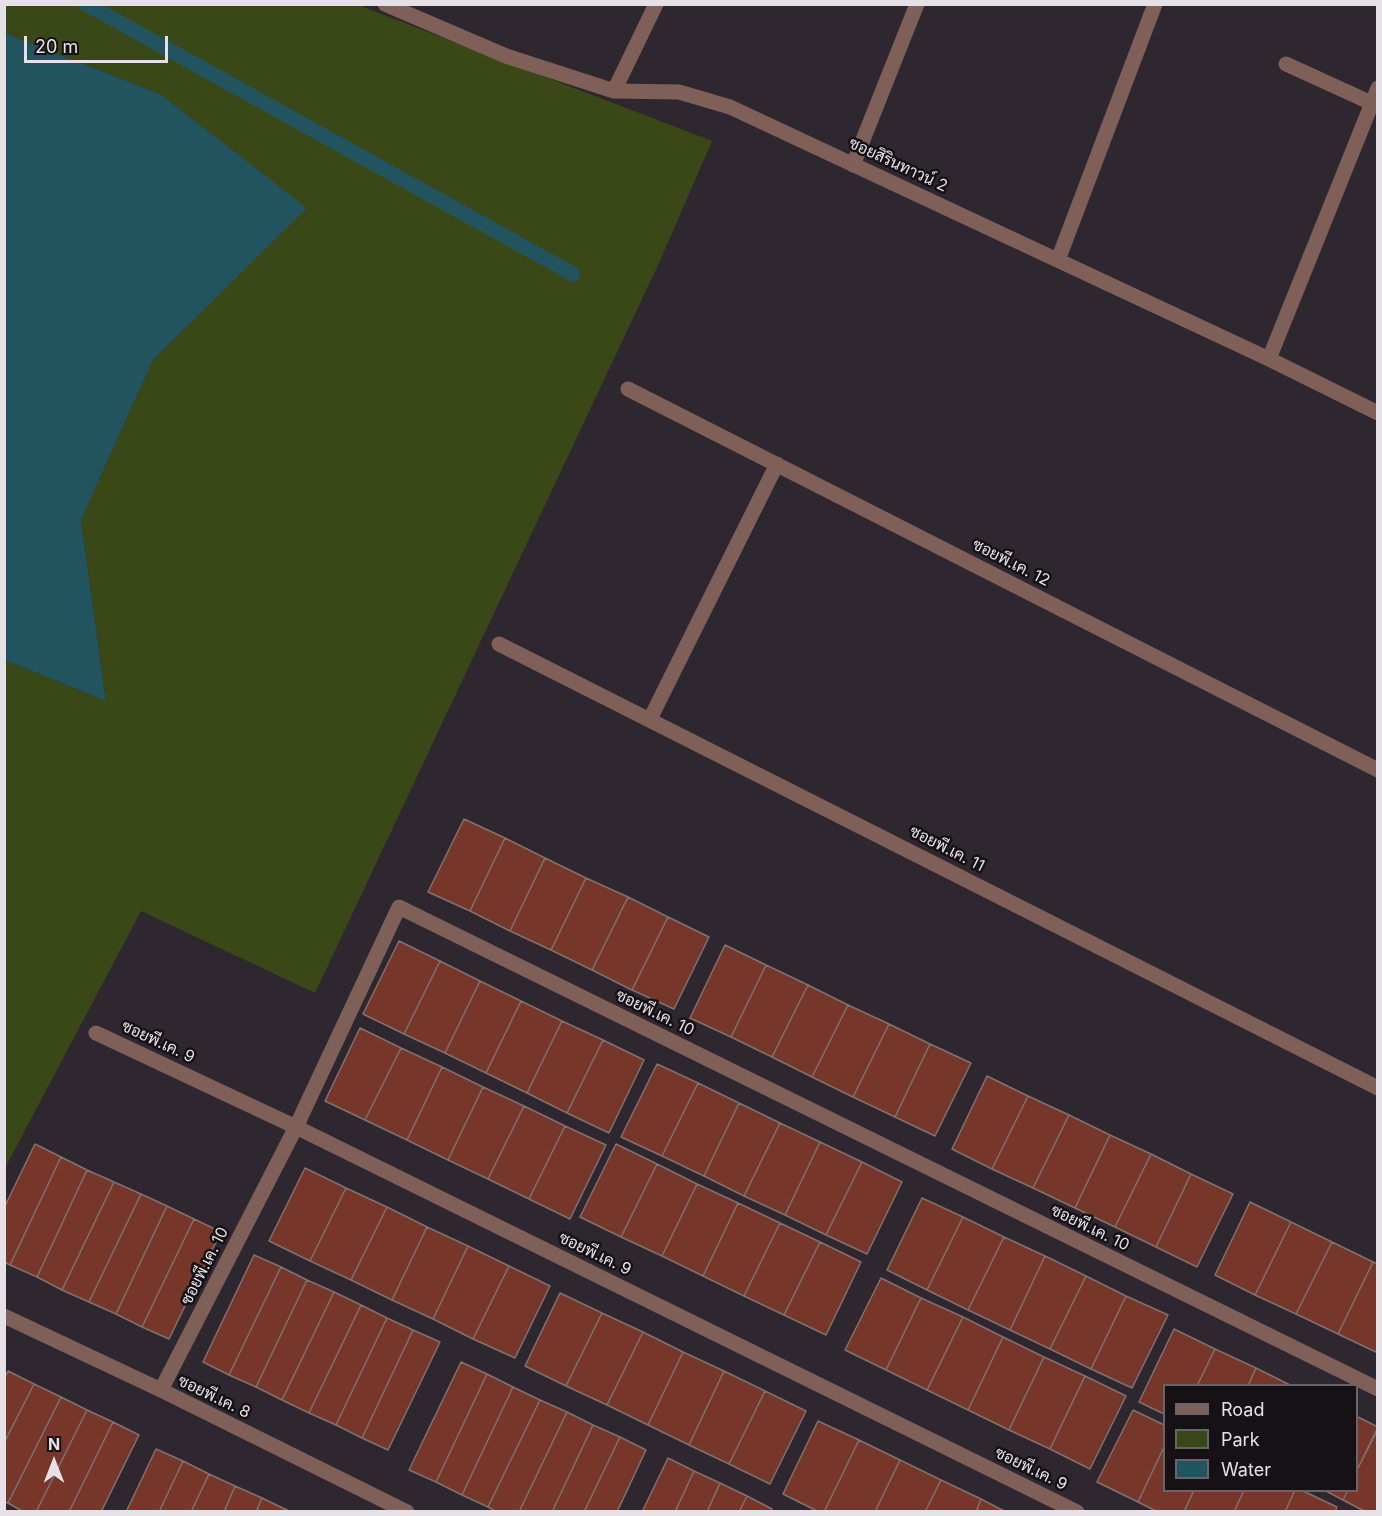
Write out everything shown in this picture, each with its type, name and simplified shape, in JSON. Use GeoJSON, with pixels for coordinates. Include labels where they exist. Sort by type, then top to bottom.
{"type":"FeatureCollection","features":[{"type":"Feature","properties":{"kind":"street","name":"ซอยสิรินทาวน์ 2"},"geometry":{"type":"LineString","coordinates":[[385,4],[418,11],[506,56],[614,91],[678,92],[730,108],[768,123],[1269,359],[1377,413]]}},
{"type":"Feature","properties":{"kind":"street"},"geometry":{"type":"LineString","coordinates":[[614,91],[657,4]]}},
{"type":"Feature","properties":{"kind":"street"},"geometry":{"type":"LineString","coordinates":[[853,165],[917,4]]}},
{"type":"Feature","properties":{"kind":"street"},"geometry":{"type":"LineString","coordinates":[[1058,260],[1155,4]]}},
{"type":"Feature","properties":{"kind":"street"},"geometry":{"type":"LineString","coordinates":[[1286,64],[1374,105]]}},
{"type":"Feature","properties":{"kind":"street"},"geometry":{"type":"LineString","coordinates":[[1269,359],[1374,105],[1377,88]]}},
{"type":"Feature","properties":{"kind":"street","name":"ซอยพี.เค. 12"},"geometry":{"type":"LineString","coordinates":[[628,389],[1377,770]]}},
{"type":"Feature","properties":{"kind":"street"},"geometry":{"type":"LineString","coordinates":[[650,719],[777,464]]}},
{"type":"Feature","properties":{"kind":"street","name":"ซอยพี.เค. 11"},"geometry":{"type":"LineString","coordinates":[[499,645],[650,719],[1377,1088]]}},
{"type":"Feature","properties":{"kind":"street","name":"ซอยพี.เค. 10"},"geometry":{"type":"LineString","coordinates":[[161,1390],[297,1127],[399,907],[1377,1389]]}},
{"type":"Feature","properties":{"kind":"street","name":"ซอยพี.เค. 9"},"geometry":{"type":"LineString","coordinates":[[96,1033],[297,1127],[1077,1512]]}},
{"type":"Feature","properties":{"kind":"street","name":"ซอยพี.เค. 8"},"geometry":{"type":"LineString","coordinates":[[4,1316],[161,1390],[407,1512]]}},
{"type":"Feature","properties":{"kind":"green space"},"geometry":{"type":"Polygon","coordinates":[[[5,5],[358,5],[712,141],[659,263],[315,993],[141,911],[5,1168],[5,660],[106,701],[81,520],[153,360],[306,208],[160,94],[5,33],[5,5]]]}},
{"type":"Feature","properties":{"kind":"water"},"geometry":{"type":"Polygon","coordinates":[[[5,33],[160,94],[307,208],[153,360],[81,520],[106,701],[5,660],[5,33]]]}},
{"type":"Feature","properties":{"kind":"building"},"geometry":{"type":"Polygon","coordinates":[[[464,819],[505,838],[470,911],[428,892],[464,819]]]}},
{"type":"Feature","properties":{"kind":"building"},"geometry":{"type":"Polygon","coordinates":[[[505,838],[545,858],[510,931],[470,911],[505,838]]]}},
{"type":"Feature","properties":{"kind":"building"},"geometry":{"type":"Polygon","coordinates":[[[545,858],[586,878],[551,950],[510,931],[545,858]]]}},
{"type":"Feature","properties":{"kind":"building"},"geometry":{"type":"Polygon","coordinates":[[[586,878],[628,897],[592,970],[551,950],[586,878]]]}},
{"type":"Feature","properties":{"kind":"building"},"geometry":{"type":"Polygon","coordinates":[[[628,897],[668,917],[632,990],[592,970],[628,897]]]}},
{"type":"Feature","properties":{"kind":"building"},"geometry":{"type":"Polygon","coordinates":[[[668,917],[709,937],[674,1009],[632,990],[668,917]]]}},
{"type":"Feature","properties":{"kind":"building"},"geometry":{"type":"Polygon","coordinates":[[[399,941],[440,961],[404,1034],[363,1014],[399,941]]]}},
{"type":"Feature","properties":{"kind":"building"},"geometry":{"type":"Polygon","coordinates":[[[725,945],[766,965],[731,1037],[690,1018],[725,945]]]}},
{"type":"Feature","properties":{"kind":"building"},"geometry":{"type":"Polygon","coordinates":[[[440,961],[480,981],[445,1053],[404,1034],[440,961]]]}},
{"type":"Feature","properties":{"kind":"building"},"geometry":{"type":"Polygon","coordinates":[[[766,965],[808,985],[772,1057],[731,1037],[766,965]]]}},
{"type":"Feature","properties":{"kind":"building"},"geometry":{"type":"Polygon","coordinates":[[[480,981],[521,1001],[486,1073],[445,1053],[480,981]]]}},
{"type":"Feature","properties":{"kind":"building"},"geometry":{"type":"Polygon","coordinates":[[[808,985],[848,1005],[812,1077],[772,1057],[808,985]]]}},
{"type":"Feature","properties":{"kind":"building"},"geometry":{"type":"Polygon","coordinates":[[[521,1001],[562,1021],[527,1093],[486,1073],[521,1001]]]}},
{"type":"Feature","properties":{"kind":"building"},"geometry":{"type":"Polygon","coordinates":[[[848,1005],[889,1024],[853,1097],[812,1077],[848,1005]]]}},
{"type":"Feature","properties":{"kind":"building"},"geometry":{"type":"Polygon","coordinates":[[[562,1021],[603,1040],[567,1113],[527,1093],[562,1021]]]}},
{"type":"Feature","properties":{"kind":"building"},"geometry":{"type":"Polygon","coordinates":[[[889,1024],[930,1044],[895,1117],[853,1097],[889,1024]]]}},
{"type":"Feature","properties":{"kind":"building"},"geometry":{"type":"Polygon","coordinates":[[[360,1028],[401,1048],[365,1120],[325,1101],[360,1028]]]}},
{"type":"Feature","properties":{"kind":"building"},"geometry":{"type":"Polygon","coordinates":[[[603,1040],[644,1060],[609,1133],[567,1113],[603,1040]]]}},
{"type":"Feature","properties":{"kind":"building"},"geometry":{"type":"Polygon","coordinates":[[[930,1044],[971,1063],[935,1136],[895,1117],[930,1044]]]}},
{"type":"Feature","properties":{"kind":"building"},"geometry":{"type":"Polygon","coordinates":[[[401,1048],[442,1067],[407,1140],[365,1120],[401,1048]]]}},
{"type":"Feature","properties":{"kind":"building"},"geometry":{"type":"Polygon","coordinates":[[[657,1064],[698,1083],[662,1156],[621,1137],[657,1064]]]}},
{"type":"Feature","properties":{"kind":"building"},"geometry":{"type":"Polygon","coordinates":[[[442,1067],[483,1087],[448,1160],[407,1140],[442,1067]]]}},
{"type":"Feature","properties":{"kind":"building"},"geometry":{"type":"Polygon","coordinates":[[[987,1076],[1028,1096],[992,1169],[952,1149],[987,1076]]]}},
{"type":"Feature","properties":{"kind":"building"},"geometry":{"type":"Polygon","coordinates":[[[698,1083],[739,1103],[704,1176],[662,1156],[698,1083]]]}},
{"type":"Feature","properties":{"kind":"building"},"geometry":{"type":"Polygon","coordinates":[[[483,1087],[524,1106],[488,1179],[448,1160],[483,1087]]]}},
{"type":"Feature","properties":{"kind":"building"},"geometry":{"type":"Polygon","coordinates":[[[1028,1096],[1069,1115],[1033,1188],[992,1169],[1028,1096]]]}},
{"type":"Feature","properties":{"kind":"building"},"geometry":{"type":"Polygon","coordinates":[[[739,1103],[780,1123],[744,1196],[704,1176],[739,1103]]]}},
{"type":"Feature","properties":{"kind":"building"},"geometry":{"type":"Polygon","coordinates":[[[524,1106],[565,1126],[529,1199],[488,1179],[524,1106]]]}},
{"type":"Feature","properties":{"kind":"building"},"geometry":{"type":"Polygon","coordinates":[[[1069,1115],[1110,1135],[1075,1208],[1033,1188],[1069,1115]]]}},
{"type":"Feature","properties":{"kind":"building"},"geometry":{"type":"Polygon","coordinates":[[[780,1123],[820,1142],[785,1215],[744,1196],[780,1123]]]}},
{"type":"Feature","properties":{"kind":"building"},"geometry":{"type":"Polygon","coordinates":[[[565,1126],[606,1145],[570,1219],[529,1199],[565,1126]]]}},
{"type":"Feature","properties":{"kind":"building"},"geometry":{"type":"Polygon","coordinates":[[[1110,1135],[1151,1154],[1115,1227],[1075,1208],[1110,1135]]]}},
{"type":"Feature","properties":{"kind":"building"},"geometry":{"type":"Polygon","coordinates":[[[820,1142],[862,1162],[826,1235],[785,1215],[820,1142]]]}},
{"type":"Feature","properties":{"kind":"building"},"geometry":{"type":"Polygon","coordinates":[[[35,1144],[61,1157],[10,1265],[4,1262],[4,1208],[35,1144]]]}},
{"type":"Feature","properties":{"kind":"building"},"geometry":{"type":"Polygon","coordinates":[[[616,1144],[657,1164],[621,1237],[580,1217],[616,1144]]]}},
{"type":"Feature","properties":{"kind":"building"},"geometry":{"type":"Polygon","coordinates":[[[1151,1154],[1191,1174],[1156,1247],[1115,1227],[1151,1154]]]}},
{"type":"Feature","properties":{"kind":"building"},"geometry":{"type":"Polygon","coordinates":[[[61,1157],[87,1170],[37,1277],[10,1265],[61,1157]]]}},
{"type":"Feature","properties":{"kind":"building"},"geometry":{"type":"Polygon","coordinates":[[[862,1162],[902,1182],[867,1254],[826,1235],[862,1162]]]}},
{"type":"Feature","properties":{"kind":"building"},"geometry":{"type":"Polygon","coordinates":[[[657,1164],[697,1184],[662,1256],[621,1237],[657,1164]]]}},
{"type":"Feature","properties":{"kind":"building"},"geometry":{"type":"Polygon","coordinates":[[[305,1168],[346,1188],[310,1261],[269,1241],[305,1168]]]}},
{"type":"Feature","properties":{"kind":"building"},"geometry":{"type":"Polygon","coordinates":[[[87,1170],[114,1182],[62,1290],[37,1277],[87,1170]]]}},
{"type":"Feature","properties":{"kind":"building"},"geometry":{"type":"Polygon","coordinates":[[[1191,1174],[1233,1194],[1197,1267],[1156,1247],[1191,1174]]]}},
{"type":"Feature","properties":{"kind":"building"},"geometry":{"type":"Polygon","coordinates":[[[114,1182],[141,1194],[89,1302],[62,1290],[114,1182]]]}},
{"type":"Feature","properties":{"kind":"building"},"geometry":{"type":"Polygon","coordinates":[[[697,1184],[738,1203],[703,1276],[662,1256],[697,1184]]]}},
{"type":"Feature","properties":{"kind":"building"},"geometry":{"type":"Polygon","coordinates":[[[346,1188],[387,1207],[351,1280],[310,1261],[346,1188]]]}},
{"type":"Feature","properties":{"kind":"building"},"geometry":{"type":"Polygon","coordinates":[[[141,1194],[167,1206],[116,1314],[89,1302],[141,1194]]]}},
{"type":"Feature","properties":{"kind":"building"},"geometry":{"type":"Polygon","coordinates":[[[922,1198],[963,1217],[927,1290],[887,1270],[922,1198]]]}},
{"type":"Feature","properties":{"kind":"building"},"geometry":{"type":"Polygon","coordinates":[[[1250,1202],[1291,1222],[1255,1295],[1215,1275],[1250,1202]]]}},
{"type":"Feature","properties":{"kind":"building"},"geometry":{"type":"Polygon","coordinates":[[[738,1203],[780,1223],[744,1296],[703,1276],[738,1203]]]}},
{"type":"Feature","properties":{"kind":"building"},"geometry":{"type":"Polygon","coordinates":[[[167,1206],[194,1219],[142,1327],[116,1314],[167,1206]]]}},
{"type":"Feature","properties":{"kind":"building"},"geometry":{"type":"Polygon","coordinates":[[[387,1207],[427,1227],[392,1300],[351,1280],[387,1207]]]}},
{"type":"Feature","properties":{"kind":"building"},"geometry":{"type":"Polygon","coordinates":[[[963,1217],[1004,1237],[968,1310],[927,1290],[963,1217]]]}},
{"type":"Feature","properties":{"kind":"building"},"geometry":{"type":"Polygon","coordinates":[[[194,1219],[221,1232],[169,1339],[142,1327],[194,1219]]]}},
{"type":"Feature","properties":{"kind":"building"},"geometry":{"type":"Polygon","coordinates":[[[1291,1222],[1332,1242],[1296,1314],[1255,1295],[1291,1222]]]}},
{"type":"Feature","properties":{"kind":"building"},"geometry":{"type":"Polygon","coordinates":[[[780,1223],[820,1242],[784,1315],[744,1296],[780,1223]]]}},
{"type":"Feature","properties":{"kind":"building"},"geometry":{"type":"Polygon","coordinates":[[[427,1227],[468,1246],[433,1319],[392,1300],[427,1227]]]}},
{"type":"Feature","properties":{"kind":"building"},"geometry":{"type":"Polygon","coordinates":[[[1004,1237],[1045,1256],[1010,1330],[968,1310],[1004,1237]]]}},
{"type":"Feature","properties":{"kind":"building"},"geometry":{"type":"Polygon","coordinates":[[[820,1242],[861,1262],[826,1335],[784,1315],[820,1242]]]}},
{"type":"Feature","properties":{"kind":"building"},"geometry":{"type":"Polygon","coordinates":[[[1332,1242],[1373,1262],[1338,1334],[1296,1314],[1332,1242]]]}},
{"type":"Feature","properties":{"kind":"building"},"geometry":{"type":"Polygon","coordinates":[[[468,1246],[509,1266],[473,1339],[433,1319],[468,1246]]]}},
{"type":"Feature","properties":{"kind":"building"},"geometry":{"type":"Polygon","coordinates":[[[254,1255],[281,1267],[229,1375],[203,1362],[254,1255]]]}},
{"type":"Feature","properties":{"kind":"building"},"geometry":{"type":"Polygon","coordinates":[[[1045,1256],[1086,1276],[1050,1349],[1010,1330],[1045,1256]]]}},
{"type":"Feature","properties":{"kind":"building"},"geometry":{"type":"Polygon","coordinates":[[[1373,1262],[1378,1264],[1378,1353],[1338,1334],[1373,1262]]]}},
{"type":"Feature","properties":{"kind":"building"},"geometry":{"type":"Polygon","coordinates":[[[509,1266],[550,1286],[515,1358],[473,1339],[509,1266]]]}},
{"type":"Feature","properties":{"kind":"building"},"geometry":{"type":"Polygon","coordinates":[[[281,1267],[307,1280],[256,1387],[229,1375],[281,1267]]]}},
{"type":"Feature","properties":{"kind":"building"},"geometry":{"type":"Polygon","coordinates":[[[1086,1276],[1126,1296],[1091,1369],[1050,1349],[1086,1276]]]}},
{"type":"Feature","properties":{"kind":"building"},"geometry":{"type":"Polygon","coordinates":[[[881,1278],[921,1298],[886,1370],[845,1350],[881,1278]]]}},
{"type":"Feature","properties":{"kind":"building"},"geometry":{"type":"Polygon","coordinates":[[[307,1280],[334,1292],[282,1400],[256,1387],[307,1280]]]}},
{"type":"Feature","properties":{"kind":"building"},"geometry":{"type":"Polygon","coordinates":[[[334,1292],[361,1305],[309,1413],[282,1400],[334,1292]]]}},
{"type":"Feature","properties":{"kind":"building"},"geometry":{"type":"Polygon","coordinates":[[[560,1293],[602,1313],[566,1386],[525,1366],[560,1293]]]}},
{"type":"Feature","properties":{"kind":"building"},"geometry":{"type":"Polygon","coordinates":[[[1126,1296],[1168,1315],[1132,1388],[1091,1369],[1126,1296]]]}},
{"type":"Feature","properties":{"kind":"building"},"geometry":{"type":"Polygon","coordinates":[[[921,1298],[963,1317],[927,1390],[886,1370],[921,1298]]]}},
{"type":"Feature","properties":{"kind":"building"},"geometry":{"type":"Polygon","coordinates":[[[361,1305],[387,1318],[336,1425],[309,1413],[361,1305]]]}},
{"type":"Feature","properties":{"kind":"building"},"geometry":{"type":"Polygon","coordinates":[[[602,1313],[643,1332],[607,1405],[566,1386],[602,1313]]]}},
{"type":"Feature","properties":{"kind":"building"},"geometry":{"type":"Polygon","coordinates":[[[963,1317],[1003,1337],[968,1410],[927,1390],[963,1317]]]}},
{"type":"Feature","properties":{"kind":"building"},"geometry":{"type":"Polygon","coordinates":[[[387,1318],[413,1330],[362,1438],[336,1425],[387,1318]]]}},
{"type":"Feature","properties":{"kind":"building"},"geometry":{"type":"Polygon","coordinates":[[[1174,1329],[1215,1349],[1198,1384],[1163,1384],[1163,1414],[1139,1402],[1174,1329]]]}},
{"type":"Feature","properties":{"kind":"building"},"geometry":{"type":"Polygon","coordinates":[[[413,1330],[440,1342],[388,1450],[362,1438],[413,1330]]]}},
{"type":"Feature","properties":{"kind":"building"},"geometry":{"type":"Polygon","coordinates":[[[643,1332],[683,1352],[648,1425],[607,1405],[643,1332]]]}},
{"type":"Feature","properties":{"kind":"building"},"geometry":{"type":"Polygon","coordinates":[[[1003,1337],[1044,1357],[1009,1430],[968,1410],[1003,1337]]]}},
{"type":"Feature","properties":{"kind":"building"},"geometry":{"type":"Polygon","coordinates":[[[1215,1349],[1256,1368],[1249,1384],[1198,1384],[1215,1349]]]}},
{"type":"Feature","properties":{"kind":"building"},"geometry":{"type":"Polygon","coordinates":[[[683,1352],[724,1371],[689,1445],[648,1425],[683,1352]]]}},
{"type":"Feature","properties":{"kind":"building"},"geometry":{"type":"Polygon","coordinates":[[[1044,1357],[1085,1376],[1050,1449],[1009,1430],[1044,1357]]]}},
{"type":"Feature","properties":{"kind":"building"},"geometry":{"type":"Polygon","coordinates":[[[461,1362],[487,1374],[436,1482],[409,1470],[461,1362]]]}},
{"type":"Feature","properties":{"kind":"building"},"geometry":{"type":"Polygon","coordinates":[[[1256,1368],[1288,1384],[1249,1384],[1256,1368]]]}},
{"type":"Feature","properties":{"kind":"building"},"geometry":{"type":"Polygon","coordinates":[[[8,1371],[34,1384],[4,1443],[4,1379],[8,1371]]]}},
{"type":"Feature","properties":{"kind":"building"},"geometry":{"type":"Polygon","coordinates":[[[724,1371],[765,1391],[729,1464],[689,1445],[724,1371]]]}},
{"type":"Feature","properties":{"kind":"building"},"geometry":{"type":"Polygon","coordinates":[[[487,1374],[513,1387],[462,1495],[436,1482],[487,1374]]]}},
{"type":"Feature","properties":{"kind":"building"},"geometry":{"type":"Polygon","coordinates":[[[1085,1376],[1126,1396],[1090,1469],[1050,1449],[1085,1376]]]}},
{"type":"Feature","properties":{"kind":"building"},"geometry":{"type":"Polygon","coordinates":[[[34,1384],[61,1397],[8,1503],[4,1502],[4,1443],[34,1384]]]}},
{"type":"Feature","properties":{"kind":"building"},"geometry":{"type":"Polygon","coordinates":[[[513,1387],[540,1400],[488,1507],[462,1495],[513,1387]]]}},
{"type":"Feature","properties":{"kind":"building"},"geometry":{"type":"Polygon","coordinates":[[[765,1391],[806,1411],[770,1484],[729,1464],[765,1391]]]}},
{"type":"Feature","properties":{"kind":"building"},"geometry":{"type":"Polygon","coordinates":[[[61,1397],[87,1410],[36,1512],[24,1512],[8,1503],[61,1397]]]}},
{"type":"Feature","properties":{"kind":"building"},"geometry":{"type":"Polygon","coordinates":[[[540,1400],[567,1412],[519,1512],[497,1512],[488,1507],[540,1400]]]}},
{"type":"Feature","properties":{"kind":"building"},"geometry":{"type":"Polygon","coordinates":[[[87,1410],[113,1422],[69,1512],[36,1512],[87,1410]]]}},
{"type":"Feature","properties":{"kind":"building"},"geometry":{"type":"Polygon","coordinates":[[[1133,1410],[1163,1425],[1163,1449],[1138,1502],[1097,1482],[1133,1410]]]}},
{"type":"Feature","properties":{"kind":"building"},"geometry":{"type":"Polygon","coordinates":[[[567,1412],[593,1425],[552,1512],[519,1512],[567,1412]]]}},
{"type":"Feature","properties":{"kind":"building"},"geometry":{"type":"Polygon","coordinates":[[[1358,1417],[1378,1427],[1358,1468],[1358,1417]]]}},
{"type":"Feature","properties":{"kind":"building"},"geometry":{"type":"Polygon","coordinates":[[[818,1421],[859,1440],[824,1512],[819,1512],[783,1494],[818,1421]]]}},
{"type":"Feature","properties":{"kind":"building"},"geometry":{"type":"Polygon","coordinates":[[[113,1422],[139,1435],[101,1512],[69,1512],[113,1422]]]}},
{"type":"Feature","properties":{"kind":"building"},"geometry":{"type":"Polygon","coordinates":[[[593,1425],[620,1437],[584,1512],[552,1512],[593,1425]]]}},
{"type":"Feature","properties":{"kind":"building"},"geometry":{"type":"Polygon","coordinates":[[[1378,1429],[1378,1512],[1366,1512],[1343,1500],[1347,1492],[1358,1492],[1358,1468],[1378,1429]]]}},
{"type":"Feature","properties":{"kind":"building"},"geometry":{"type":"Polygon","coordinates":[[[620,1437],[646,1450],[617,1512],[584,1512],[620,1437]]]}},
{"type":"Feature","properties":{"kind":"building"},"geometry":{"type":"Polygon","coordinates":[[[859,1440],[900,1460],[875,1512],[824,1512],[859,1440]]]}},
{"type":"Feature","properties":{"kind":"building"},"geometry":{"type":"Polygon","coordinates":[[[156,1449],[183,1461],[159,1512],[126,1512],[156,1449]]]}},
{"type":"Feature","properties":{"kind":"building"},"geometry":{"type":"Polygon","coordinates":[[[1163,1449],[1163,1492],[1193,1492],[1184,1512],[1158,1512],[1138,1502],[1163,1449]]]}},
{"type":"Feature","properties":{"kind":"building"},"geometry":{"type":"Polygon","coordinates":[[[668,1458],[694,1471],[675,1512],[642,1512],[668,1458]]]}},
{"type":"Feature","properties":{"kind":"building"},"geometry":{"type":"Polygon","coordinates":[[[900,1460],[941,1480],[925,1512],[875,1512],[900,1460]]]}},
{"type":"Feature","properties":{"kind":"building"},"geometry":{"type":"Polygon","coordinates":[[[183,1461],[209,1474],[191,1512],[159,1512],[183,1461]]]}},
{"type":"Feature","properties":{"kind":"building"},"geometry":{"type":"Polygon","coordinates":[[[694,1471],[720,1483],[707,1512],[675,1512],[694,1471]]]}},
{"type":"Feature","properties":{"kind":"building"},"geometry":{"type":"Polygon","coordinates":[[[209,1474],[235,1486],[224,1512],[191,1512],[209,1474]]]}},
{"type":"Feature","properties":{"kind":"building"},"geometry":{"type":"Polygon","coordinates":[[[941,1480],[981,1499],[976,1512],[925,1512],[941,1480]]]}},
{"type":"Feature","properties":{"kind":"building"},"geometry":{"type":"Polygon","coordinates":[[[720,1483],[747,1496],[739,1512],[707,1512],[720,1483]]]}},
{"type":"Feature","properties":{"kind":"building"},"geometry":{"type":"Polygon","coordinates":[[[235,1486],[262,1498],[256,1512],[224,1512],[235,1486]]]}},
{"type":"Feature","properties":{"kind":"building"},"geometry":{"type":"Polygon","coordinates":[[[1193,1492],[1243,1492],[1234,1512],[1184,1512],[1193,1492]]]}},
{"type":"Feature","properties":{"kind":"building"},"geometry":{"type":"Polygon","coordinates":[[[1243,1492],[1294,1492],[1285,1512],[1234,1512],[1243,1492]]]}},
{"type":"Feature","properties":{"kind":"building"},"geometry":{"type":"Polygon","coordinates":[[[1294,1492],[1305,1492],[1337,1507],[1335,1512],[1285,1512],[1294,1492]]]}},
{"type":"Feature","properties":{"kind":"building"},"geometry":{"type":"Polygon","coordinates":[[[1328,1492],[1347,1492],[1343,1500],[1328,1492]]]}},
{"type":"Feature","properties":{"kind":"building"},"geometry":{"type":"Polygon","coordinates":[[[747,1496],[772,1509],[771,1512],[739,1512],[747,1496]]]}},
{"type":"Feature","properties":{"kind":"building"},"geometry":{"type":"Polygon","coordinates":[[[262,1498],[289,1511],[289,1512],[256,1512],[262,1498]]]}},
{"type":"Feature","properties":{"kind":"building"},"geometry":{"type":"Polygon","coordinates":[[[981,1499],[1006,1512],[976,1512],[981,1499]]]}},
{"type":"Feature","properties":{"kind":"waterway"},"geometry":{"type":"LineString","coordinates":[[86,4],[573,274]]}}]}
